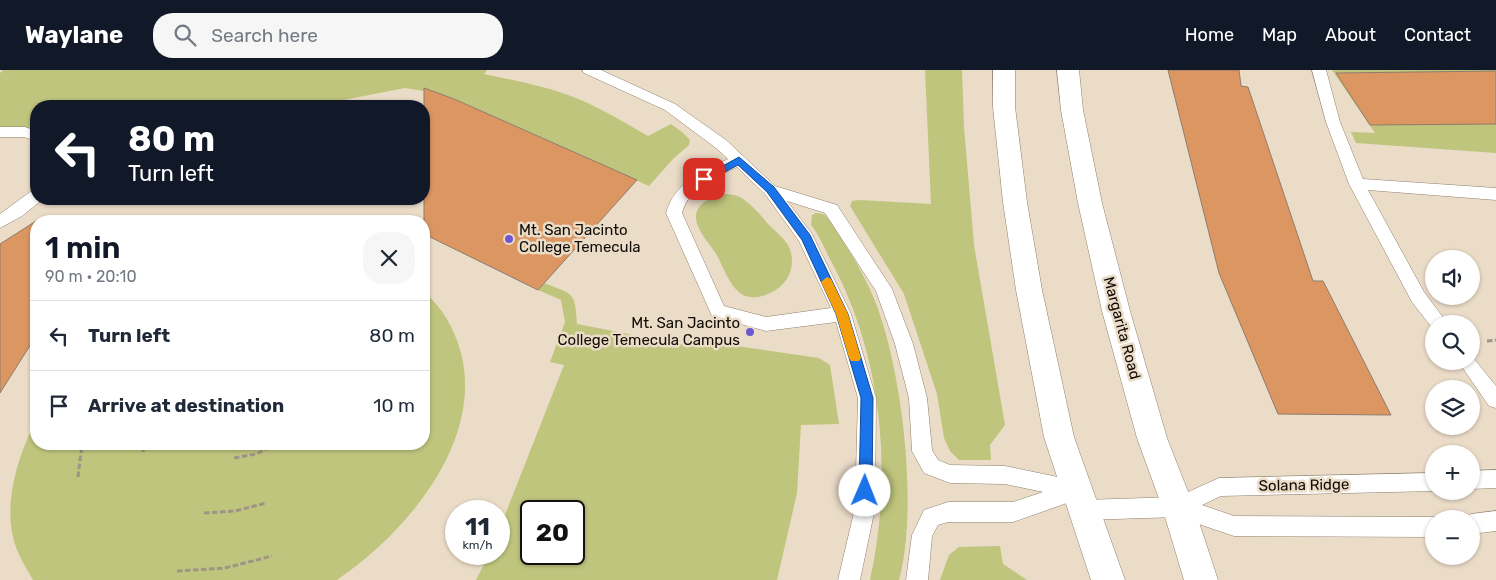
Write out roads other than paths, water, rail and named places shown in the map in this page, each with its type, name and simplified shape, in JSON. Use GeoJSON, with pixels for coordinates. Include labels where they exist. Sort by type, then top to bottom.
{"type":"FeatureCollection","features":[{"type":"Feature","properties":{"kind":"main road"},"geometry":{"type":"LineString","coordinates":[[1004,70],[1004,107],[1013,188],[1029,290],[1059,437],[1108,580]]}},
{"type":"Feature","properties":{"kind":"main road","name":"Margarita Road"},"geometry":{"type":"LineString","coordinates":[[1068,70],[1072,110],[1090,202],[1116,311],[1152,438],[1178,507],[1201,580]]}},
{"type":"Feature","properties":{"kind":"lane"},"geometry":{"type":"LineString","coordinates":[[589,70],[670,107],[721,144],[770,190],[806,238],[842,314],[867,398],[865,508],[849,580]]}},
{"type":"Feature","properties":{"kind":"lane"},"geometry":{"type":"LineString","coordinates":[[1319,70],[1332,122],[1357,184],[1418,296],[1432,315]]}},
{"type":"Feature","properties":{"kind":"lane"},"geometry":{"type":"LineString","coordinates":[[0,132],[25,132],[30,134]]}},
{"type":"Feature","properties":{"kind":"lane"},"geometry":{"type":"LineString","coordinates":[[739,160],[687,188],[675,202],[674,212],[718,311],[766,324],[842,314]]}},
{"type":"Feature","properties":{"kind":"lane"},"geometry":{"type":"LineString","coordinates":[[1357,184],[1496,194]]}},
{"type":"Feature","properties":{"kind":"lane"},"geometry":{"type":"LineString","coordinates":[[770,190],[831,209],[884,289],[906,353],[918,398],[922,451],[931,467],[950,474],[1005,475],[1080,500]]}},
{"type":"Feature","properties":{"kind":"lane"},"geometry":{"type":"LineString","coordinates":[[0,222],[30,201]]}},
{"type":"Feature","properties":{"kind":"lane"},"geometry":{"type":"LineString","coordinates":[[1474,370],[1496,400]]}},
{"type":"Feature","properties":{"kind":"lane"},"geometry":{"type":"LineString","coordinates":[[1480,480],[1496,479]]}},
{"type":"Feature","properties":{"kind":"lane","name":"Solana Ridge"},"geometry":{"type":"LineString","coordinates":[[1178,507],[1219,487],[1425,482]]}},
{"type":"Feature","properties":{"kind":"lane"},"geometry":{"type":"LineString","coordinates":[[917,580],[922,535],[931,517],[948,512],[1012,512],[1080,500]]}},
{"type":"Feature","properties":{"kind":"lane","name":"Solana Ridge"},"geometry":{"type":"LineString","coordinates":[[1080,500],[1178,507],[1234,526],[1425,527]]}},
{"type":"Feature","properties":{"kind":"lane"},"geometry":{"type":"LineString","coordinates":[[1480,523],[1496,521]]}},
{"type":"Feature","properties":{"kind":"place","name":"Mt. San Jacinto College Temecula"},"geometry":{"type":"Point","coordinates":[509,239]}},
{"type":"Feature","properties":{"kind":"place","name":"Mt. San Jacinto College Temecula Campus"},"geometry":{"type":"Point","coordinates":[750,332]}}]}
